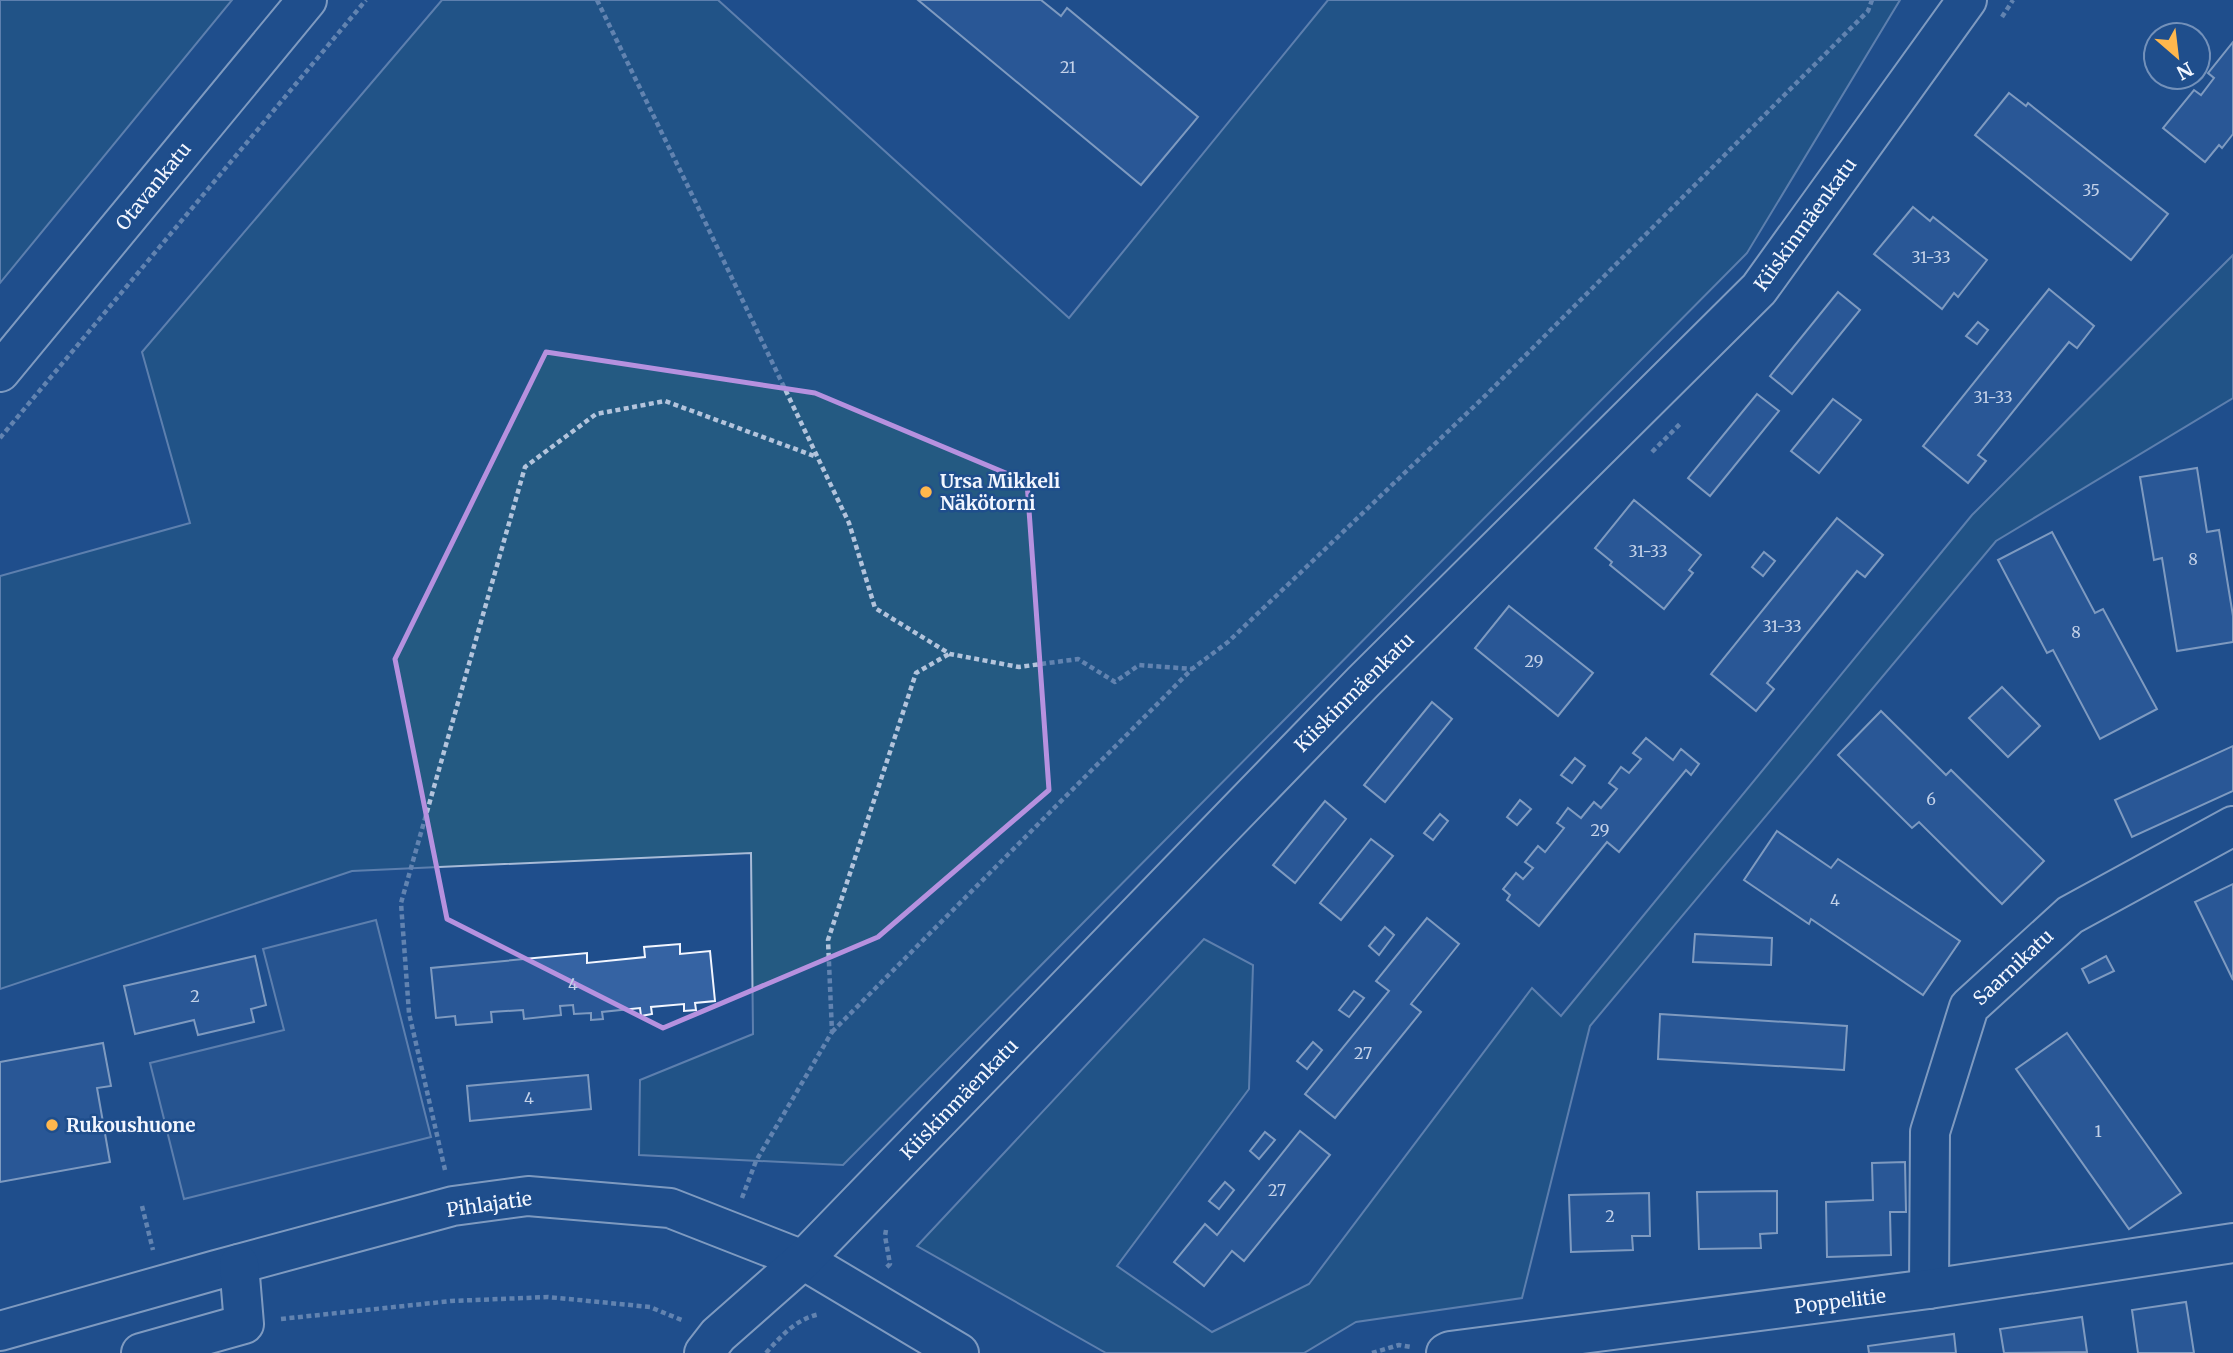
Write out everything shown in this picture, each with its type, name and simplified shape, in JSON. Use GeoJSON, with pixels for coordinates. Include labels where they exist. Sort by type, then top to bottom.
{"type":"FeatureCollection","features":[{"type":"Feature","properties":{"kind":"street","name":"Otavankatu"},"geometry":{"type":"LineString","coordinates":[[0,372],[307,0]]}},
{"type":"Feature","properties":{"kind":"street","name":"Kiiskinmäenkatu"},"geometry":{"type":"LineString","coordinates":[[711,1344],[803,1260],[1363,682],[1759,289],[1967,0]]}},
{"type":"Feature","properties":{"kind":"street","name":"Saarnikatu"},"geometry":{"type":"LineString","coordinates":[[1929,1289],[1930,1132],[1969,1007],[2070,915],[2233,826]]}},
{"type":"Feature","properties":{"kind":"street","name":"Pihlajatie"},"geometry":{"type":"LineString","coordinates":[[0,1331],[453,1206],[528,1196],[670,1208],[803,1260],[958,1353]]}},
{"type":"Feature","properties":{"kind":"street","name":"Poppelitie"},"geometry":{"type":"LineString","coordinates":[[1446,1353],[1929,1289],[2233,1243]]}},
{"type":"Feature","properties":{"kind":"street"},"geometry":{"type":"LineString","coordinates":[[141,1353],[244,1324],[239,1264]]}},
{"type":"Feature","properties":{"kind":"path"},"geometry":{"type":"LineString","coordinates":[[0,438],[366,0]]}},
{"type":"Feature","properties":{"kind":"path"},"geometry":{"type":"LineString","coordinates":[[597,0],[849,523],[875,608],[950,654],[1019,667],[1079,659],[1115,682],[1139,665],[1192,669]]}},
{"type":"Feature","properties":{"kind":"path"},"geometry":{"type":"LineString","coordinates":[[730,1231],[756,1161],[832,1032],[1192,669],[1228,642],[1486,395],[1868,11],[1872,0]]}},
{"type":"Feature","properties":{"kind":"path"},"geometry":{"type":"LineString","coordinates":[[453,1206],[409,1013],[401,903],[525,467],[596,414],[664,401],[817,457]]}},
{"type":"Feature","properties":{"kind":"path"},"geometry":{"type":"LineString","coordinates":[[832,1032],[828,940],[916,673],[950,654]]}},
{"type":"Feature","properties":{"kind":"path"},"geometry":{"type":"LineString","coordinates":[[244,1324],[451,1301],[548,1297],[650,1307],[711,1344]]}},
{"type":"Feature","properties":{"kind":"highlighted area"},"geometry":{"type":"Polygon","coordinates":[[[546,352],[815,393],[1027,482],[1049,790],[878,937],[663,1028],[447,919],[395,659],[546,352]]]}},
{"type":"Feature","properties":{"kind":"shaded area"},"geometry":{"type":"Polygon","coordinates":[[[0,0],[232,0],[0,283],[0,0]]]}},
{"type":"Feature","properties":{"kind":"shaded area"},"geometry":{"type":"Polygon","coordinates":[[[442,0],[718,0],[1069,318],[1328,0],[1900,0],[1747,253],[843,1165],[639,1155],[640,1080],[753,1034],[751,853],[352,871],[0,989],[0,576],[190,523],[142,352],[442,0]]]}},
{"type":"Feature","properties":{"kind":"shaded area"},"geometry":{"type":"Polygon","coordinates":[[[2233,255],[2233,398],[1996,541],[1590,1026],[1522,1298],[1356,1322],[1304,1353],[1106,1353],[917,1246],[1204,939],[1253,965],[1249,1089],[1117,1266],[1212,1332],[1309,1284],[1532,988],[1561,1016],[1972,515],[2233,255]]]}},
{"type":"Feature","properties":{"kind":"shaded area"},"geometry":{"type":"Polygon","coordinates":[[[376,920],[431,1137],[184,1199],[150,1063],[284,1030],[263,949],[376,920]]]}},
{"type":"Feature","properties":{"kind":"building"},"geometry":{"type":"Polygon","coordinates":[[[918,0],[1041,0],[1061,16],[1067,8],[1198,117],[1141,185],[918,0]]]}},
{"type":"Feature","properties":{"kind":"building"},"geometry":{"type":"Polygon","coordinates":[[[2233,42],[2233,134],[2222,148],[2219,145],[2205,162],[2163,128],[2193,91],[2201,95],[2204,91],[2212,91],[2212,68],[2233,42]]]}},
{"type":"Feature","properties":{"kind":"building"},"geometry":{"type":"Polygon","coordinates":[[[2009,93],[2026,106],[2028,103],[2168,214],[2131,260],[1975,135],[2009,93]]]}},
{"type":"Feature","properties":{"kind":"building"},"geometry":{"type":"Polygon","coordinates":[[[1913,207],[1930,221],[1933,217],[1987,260],[1958,297],[1954,293],[1942,309],[1874,254],[1913,207]]]}},
{"type":"Feature","properties":{"kind":"building"},"geometry":{"type":"Polygon","coordinates":[[[2049,289],[2094,326],[2077,348],[2069,342],[1978,455],[1986,461],[1968,483],[1923,446],[2049,289]]]}},
{"type":"Feature","properties":{"kind":"building"},"geometry":{"type":"Polygon","coordinates":[[[1838,292],[1860,310],[1792,394],[1770,376],[1838,292]]]}},
{"type":"Feature","properties":{"kind":"building"},"geometry":{"type":"Polygon","coordinates":[[[1978,322],[1988,330],[1977,344],[1966,336],[1978,322]]]}},
{"type":"Feature","properties":{"kind":"building"},"geometry":{"type":"Polygon","coordinates":[[[1757,394],[1779,411],[1710,496],[1688,478],[1757,394]]]}},
{"type":"Feature","properties":{"kind":"building"},"geometry":{"type":"Polygon","coordinates":[[[1833,399],[1861,420],[1819,473],[1791,451],[1833,399]]]}},
{"type":"Feature","properties":{"kind":"building"},"geometry":{"type":"Polygon","coordinates":[[[2197,468],[2207,532],[2219,530],[2233,616],[2233,642],[2177,651],[2162,558],[2154,560],[2140,477],[2197,468]]]}},
{"type":"Feature","properties":{"kind":"building"},"geometry":{"type":"Polygon","coordinates":[[[1634,500],[1701,555],[1689,570],[1693,573],[1664,609],[1610,565],[1612,562],[1595,548],[1634,500]]]}},
{"type":"Feature","properties":{"kind":"building"},"geometry":{"type":"Polygon","coordinates":[[[1837,518],[1883,555],[1865,577],[1857,571],[1767,683],[1774,689],[1756,711],[1711,674],[1837,518]]]}},
{"type":"Feature","properties":{"kind":"building"},"geometry":{"type":"Polygon","coordinates":[[[2052,532],[2095,613],[2103,609],[2157,709],[2100,739],[2053,650],[2047,653],[1998,560],[2052,532]]]}},
{"type":"Feature","properties":{"kind":"building"},"geometry":{"type":"Polygon","coordinates":[[[1764,552],[1775,561],[1763,576],[1752,567],[1764,552]]]}},
{"type":"Feature","properties":{"kind":"building"},"geometry":{"type":"Polygon","coordinates":[[[1509,606],[1593,673],[1558,716],[1475,648],[1509,606]]]}},
{"type":"Feature","properties":{"kind":"building"},"geometry":{"type":"Polygon","coordinates":[[[2002,687],[2040,726],[2008,757],[1969,718],[2002,687]]]}},
{"type":"Feature","properties":{"kind":"building"},"geometry":{"type":"Polygon","coordinates":[[[1432,702],[1452,719],[1385,802],[1364,785],[1432,702]]]}},
{"type":"Feature","properties":{"kind":"building"},"geometry":{"type":"Polygon","coordinates":[[[1881,711],[1946,775],[1951,770],[2044,861],[2002,904],[1919,822],[1912,828],[1838,755],[1881,711]]]}},
{"type":"Feature","properties":{"kind":"building"},"geometry":{"type":"Polygon","coordinates":[[[1646,738],[1673,760],[1681,749],[1699,764],[1691,775],[1686,770],[1619,852],[1607,842],[1539,926],[1507,900],[1510,895],[1503,889],[1516,873],[1523,879],[1533,868],[1525,862],[1538,846],[1545,852],[1564,828],[1557,823],[1568,808],[1581,818],[1594,802],[1601,808],[1617,789],[1609,783],[1621,767],[1629,773],[1641,759],[1633,753],[1646,738]]]}},
{"type":"Feature","properties":{"kind":"building"},"geometry":{"type":"Polygon","coordinates":[[[2233,746],[2233,791],[2132,837],[2115,800],[2233,746]]]}},
{"type":"Feature","properties":{"kind":"building"},"geometry":{"type":"Polygon","coordinates":[[[1575,758],[1585,766],[1572,783],[1561,775],[1575,758]]]}},
{"type":"Feature","properties":{"kind":"building"},"geometry":{"type":"Polygon","coordinates":[[[1520,800],[1531,809],[1517,825],[1507,817],[1520,800]]]}},
{"type":"Feature","properties":{"kind":"building"},"geometry":{"type":"Polygon","coordinates":[[[1325,801],[1346,819],[1295,883],[1273,865],[1325,801]]]}},
{"type":"Feature","properties":{"kind":"building"},"geometry":{"type":"Polygon","coordinates":[[[1440,814],[1448,821],[1433,840],[1424,833],[1440,814]]]}},
{"type":"Feature","properties":{"kind":"building"},"geometry":{"type":"Polygon","coordinates":[[[1777,831],[1831,868],[1838,859],[1960,941],[1923,995],[1811,919],[1809,924],[1744,880],[1777,831]]]}},
{"type":"Feature","properties":{"kind":"building"},"geometry":{"type":"Polygon","coordinates":[[[1371,839],[1393,856],[1341,920],[1320,903],[1371,839]]]}},
{"type":"Feature","properties":{"kind":"building"},"geometry":{"type":"Polygon","coordinates":[[[2233,884],[2233,980],[2195,902],[2233,884]]]}},
{"type":"Feature","properties":{"kind":"building"},"geometry":{"type":"Polygon","coordinates":[[[1427,918],[1459,944],[1411,1004],[1421,1012],[1335,1118],[1305,1094],[1389,991],[1376,981],[1427,918]]]}},
{"type":"Feature","properties":{"kind":"building"},"geometry":{"type":"Polygon","coordinates":[[[1385,927],[1394,935],[1379,955],[1369,946],[1385,927]]]}},
{"type":"Feature","properties":{"kind":"building"},"geometry":{"type":"Polygon","coordinates":[[[1695,934],[1772,938],[1771,965],[1693,962],[1695,934]]]}},
{"type":"Feature","properties":{"kind":"building"},"geometry":{"type":"Polygon","coordinates":[[[680,944],[680,954],[710,951],[715,1001],[695,1003],[696,1010],[684,1011],[684,1004],[651,1007],[652,1014],[641,1016],[640,1008],[602,1012],[603,1019],[591,1020],[591,1013],[574,1014],[573,1005],[560,1006],[561,1015],[524,1019],[523,1010],[491,1012],[492,1022],[456,1025],[455,1016],[436,1018],[431,968],[587,953],[587,963],[645,957],[644,947],[680,944]]]}},
{"type":"Feature","properties":{"kind":"building"},"geometry":{"type":"Polygon","coordinates":[[[255,956],[266,1005],[251,1009],[254,1022],[198,1035],[194,1020],[135,1034],[124,986],[255,956]]]}},
{"type":"Feature","properties":{"kind":"building"},"geometry":{"type":"Polygon","coordinates":[[[2106,956],[2114,971],[2089,983],[2082,969],[2106,956]]]}},
{"type":"Feature","properties":{"kind":"building"},"geometry":{"type":"Polygon","coordinates":[[[1354,991],[1364,998],[1349,1017],[1339,1010],[1354,991]]]}},
{"type":"Feature","properties":{"kind":"building"},"geometry":{"type":"Polygon","coordinates":[[[1660,1014],[1847,1026],[1844,1070],[1658,1059],[1660,1014]]]}},
{"type":"Feature","properties":{"kind":"building"},"geometry":{"type":"Polygon","coordinates":[[[2067,1033],[2181,1193],[2129,1229],[2016,1069],[2067,1033]]]}},
{"type":"Feature","properties":{"kind":"building"},"geometry":{"type":"Polygon","coordinates":[[[1313,1042],[1322,1050],[1307,1069],[1297,1061],[1313,1042]]]}},
{"type":"Feature","properties":{"kind":"building","name":"Rukoushuone"},"geometry":{"type":"Polygon","coordinates":[[[103,1043],[111,1086],[97,1088],[110,1162],[0,1182],[0,1062],[103,1043]]]}},
{"type":"Feature","properties":{"kind":"building"},"geometry":{"type":"Polygon","coordinates":[[[588,1075],[591,1109],[470,1121],[467,1086],[588,1075]]]}},
{"type":"Feature","properties":{"kind":"building"},"geometry":{"type":"Polygon","coordinates":[[[1300,1131],[1330,1155],[1244,1261],[1232,1251],[1204,1286],[1174,1262],[1205,1224],[1217,1235],[1300,1131]]]}},
{"type":"Feature","properties":{"kind":"building"},"geometry":{"type":"Polygon","coordinates":[[[1265,1132],[1275,1140],[1259,1159],[1250,1151],[1265,1132]]]}},
{"type":"Feature","properties":{"kind":"building"},"geometry":{"type":"Polygon","coordinates":[[[1905,1162],[1906,1212],[1890,1212],[1891,1255],[1827,1257],[1826,1202],[1873,1200],[1872,1163],[1905,1162]]]}},
{"type":"Feature","properties":{"kind":"building"},"geometry":{"type":"Polygon","coordinates":[[[1225,1182],[1234,1190],[1219,1209],[1209,1201],[1225,1182]]]}},
{"type":"Feature","properties":{"kind":"building"},"geometry":{"type":"Polygon","coordinates":[[[1777,1191],[1777,1233],[1760,1234],[1761,1248],[1699,1249],[1697,1192],[1777,1191]]]}},
{"type":"Feature","properties":{"kind":"building"},"geometry":{"type":"Polygon","coordinates":[[[1649,1193],[1650,1236],[1632,1236],[1633,1250],[1571,1252],[1569,1195],[1649,1193]]]}},
{"type":"Feature","properties":{"kind":"building"},"geometry":{"type":"Polygon","coordinates":[[[2186,1302],[2194,1353],[2138,1353],[2132,1310],[2186,1302]]]}},
{"type":"Feature","properties":{"kind":"building"},"geometry":{"type":"Polygon","coordinates":[[[2082,1317],[2087,1352],[2004,1353],[2000,1329],[2082,1317]]]}},
{"type":"Feature","properties":{"kind":"building"},"geometry":{"type":"Polygon","coordinates":[[[1954,1334],[1956,1353],[1869,1353],[1868,1346],[1954,1334]]]}},
{"type":"Feature","properties":{"kind":"place","name":"Ursa Mikkeli Näkötorni"},"geometry":{"type":"Point","coordinates":[926,492]}},
{"type":"Feature","properties":{"kind":"place","name":"Rukoushuone"},"geometry":{"type":"Point","coordinates":[52,1125]}}]}
